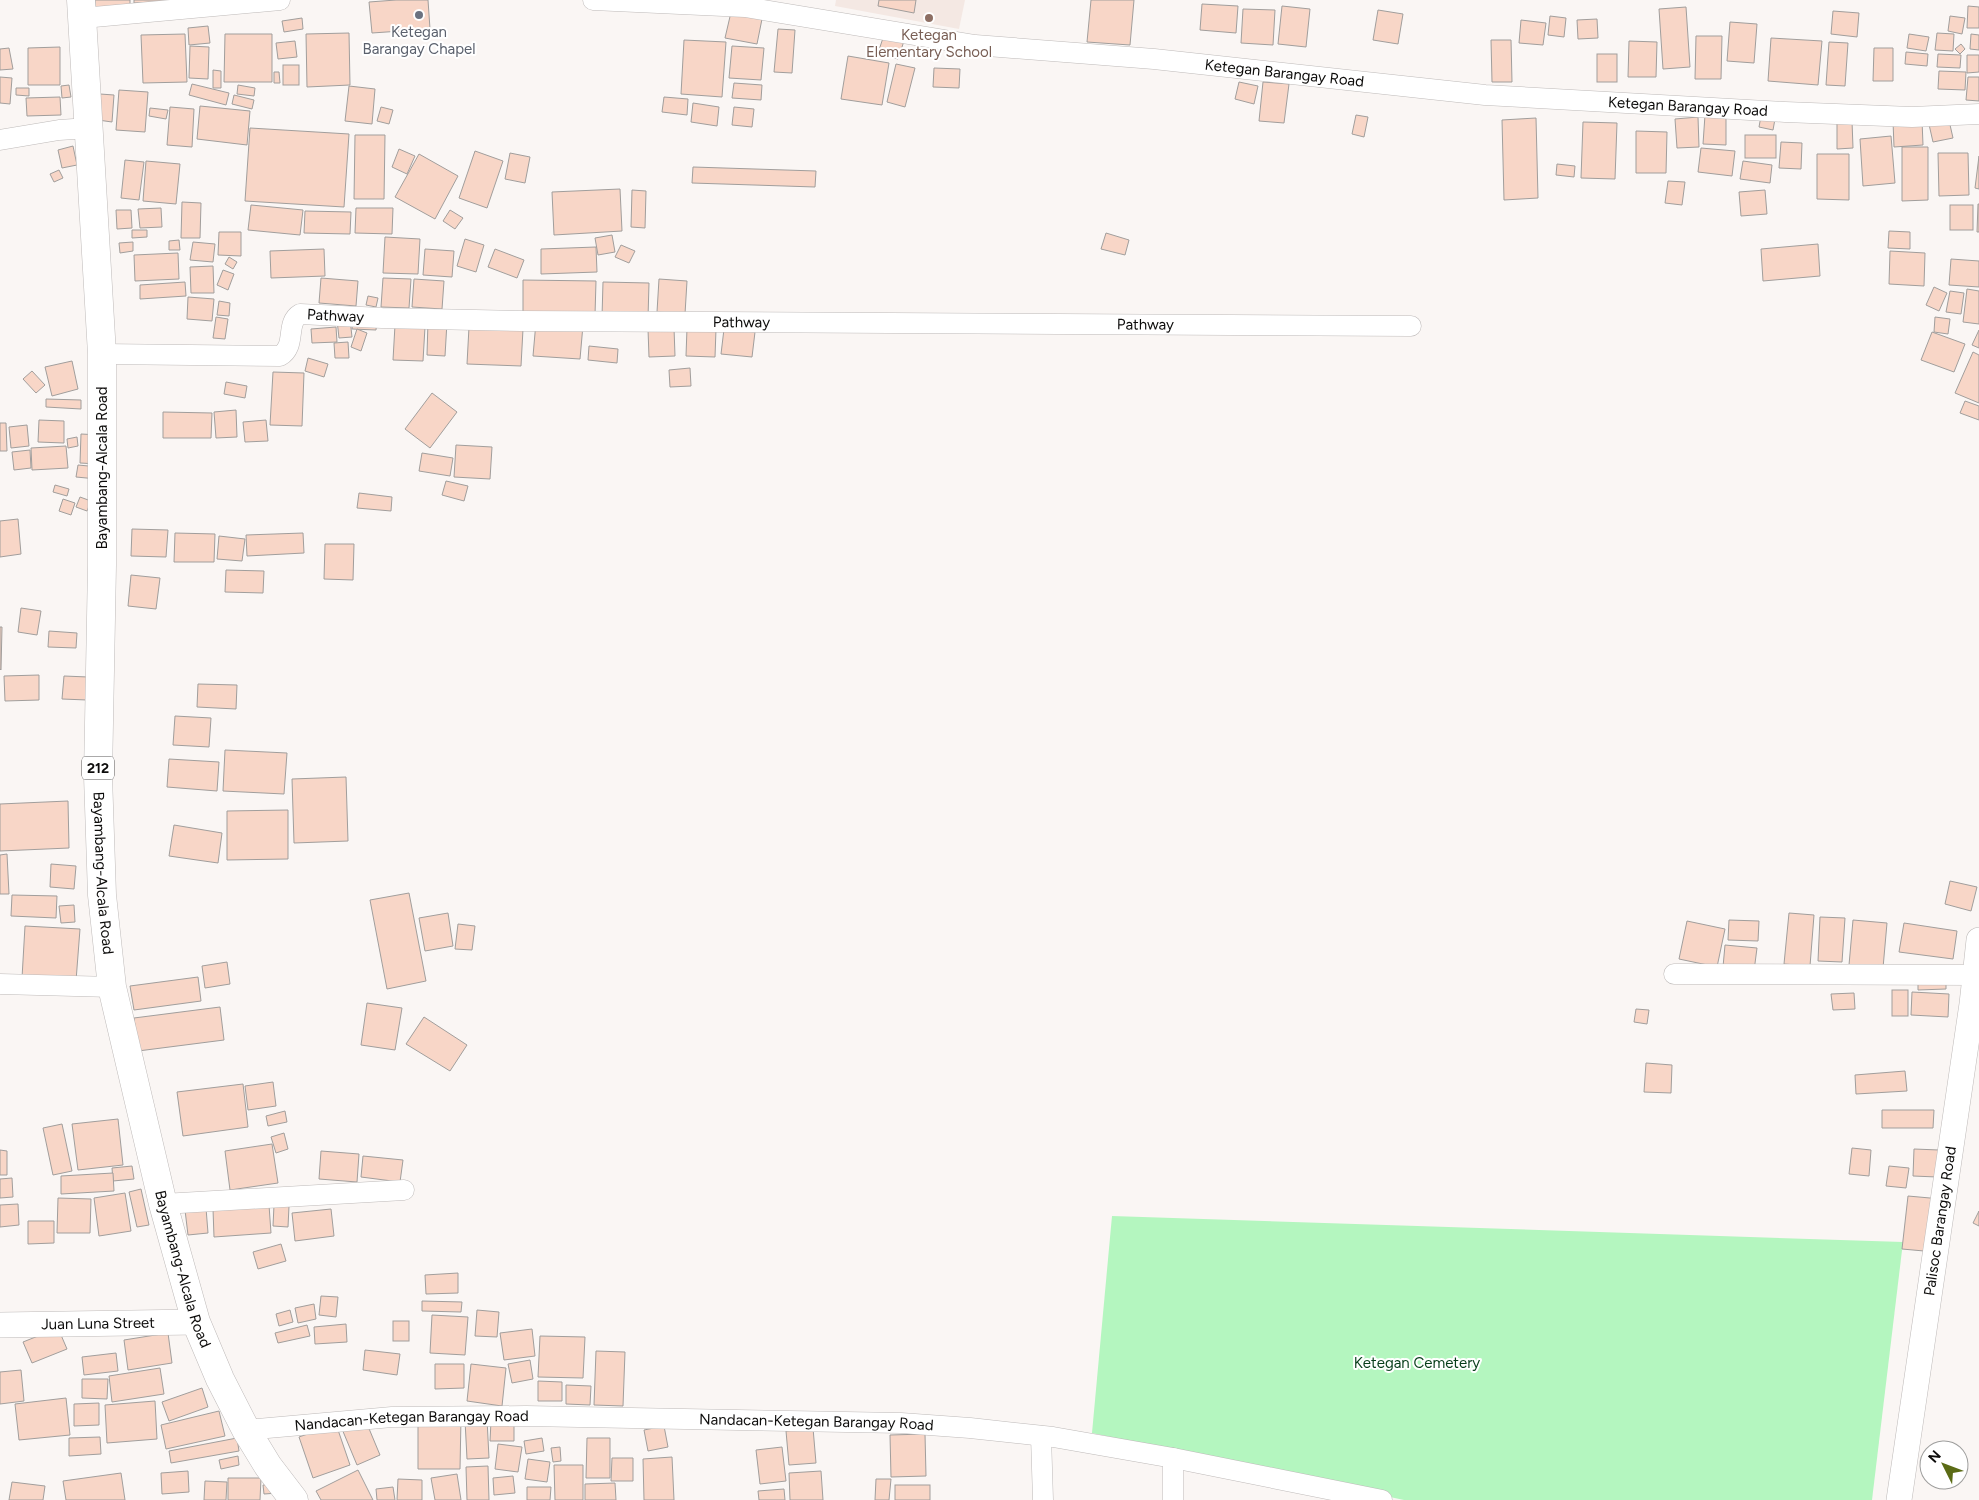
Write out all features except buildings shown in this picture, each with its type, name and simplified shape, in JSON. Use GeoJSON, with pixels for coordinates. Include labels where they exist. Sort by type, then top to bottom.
{"type":"FeatureCollection","features":[{"type":"Feature","properties":{"kind":"main road","name":"Bayambang-Alcala Road"},"geometry":{"type":"LineString","coordinates":[[82,9],[102,354],[102,565],[98,776],[102,895],[112,987],[163,1204],[196,1322],[220,1379],[246,1430],[268,1466],[294,1500]]}},
{"type":"Feature","properties":{"kind":"street"},"geometry":{"type":"LineString","coordinates":[[82,9],[280,0]]}},
{"type":"Feature","properties":{"kind":"street","name":"Ketegan Barangay Road"},"geometry":{"type":"LineString","coordinates":[[593,0],[745,6],[975,45],[1154,59],[1485,95],[1776,112],[1912,117],[1979,114]]}},
{"type":"Feature","properties":{"kind":"street"},"geometry":{"type":"LineString","coordinates":[[0,140],[59,130],[89,128]]}},
{"type":"Feature","properties":{"kind":"street","name":"Pathway"},"geometry":{"type":"LineString","coordinates":[[102,354],[280,356],[288,349],[291,342],[293,323],[300,314],[521,321],[1410,326]]}},
{"type":"Feature","properties":{"kind":"street","name":"Palisoc Barangay Road"},"geometry":{"type":"LineString","coordinates":[[1899,1500],[1976,1006],[1979,940]]}},
{"type":"Feature","properties":{"kind":"street"},"geometry":{"type":"LineString","coordinates":[[1674,974],[1976,975]]}},
{"type":"Feature","properties":{"kind":"street"},"geometry":{"type":"LineString","coordinates":[[0,984],[112,987]]}},
{"type":"Feature","properties":{"kind":"street"},"geometry":{"type":"LineString","coordinates":[[163,1204],[404,1190]]}},
{"type":"Feature","properties":{"kind":"street","name":"Juan Luna Street"},"geometry":{"type":"LineString","coordinates":[[0,1325],[196,1322]]}},
{"type":"Feature","properties":{"kind":"street","name":"Nandacan-Ketegan Barangay Road"},"geometry":{"type":"LineString","coordinates":[[246,1430],[392,1417],[526,1416],[901,1423],[1041,1436],[1173,1458],[1382,1500]]}},
{"type":"Feature","properties":{"kind":"street"},"geometry":{"type":"LineString","coordinates":[[1041,1436],[1043,1500]]}},
{"type":"Feature","properties":{"kind":"street"},"geometry":{"type":"LineString","coordinates":[[1172,1500],[1173,1458]]}},
{"type":"Feature","properties":{"kind":"shaded area","name":"Ketegan Elementary School"},"geometry":{"type":"Polygon","coordinates":[[[836,0],[965,0],[959,29],[835,6],[836,0]]]}},
{"type":"Feature","properties":{"kind":"green space","name":"Ketegan Cemetery"},"geometry":{"type":"Polygon","coordinates":[[[1112,1216],[1903,1242],[1872,1500],[1404,1500],[1092,1433],[1112,1216]]]}},
{"type":"Feature","properties":{"kind":"place","name":"Ketegan Barangay Chapel"},"geometry":{"type":"Point","coordinates":[419,15]}},
{"type":"Feature","properties":{"kind":"place","name":"Ketegan Elementary School"},"geometry":{"type":"Point","coordinates":[929,18]}}]}
